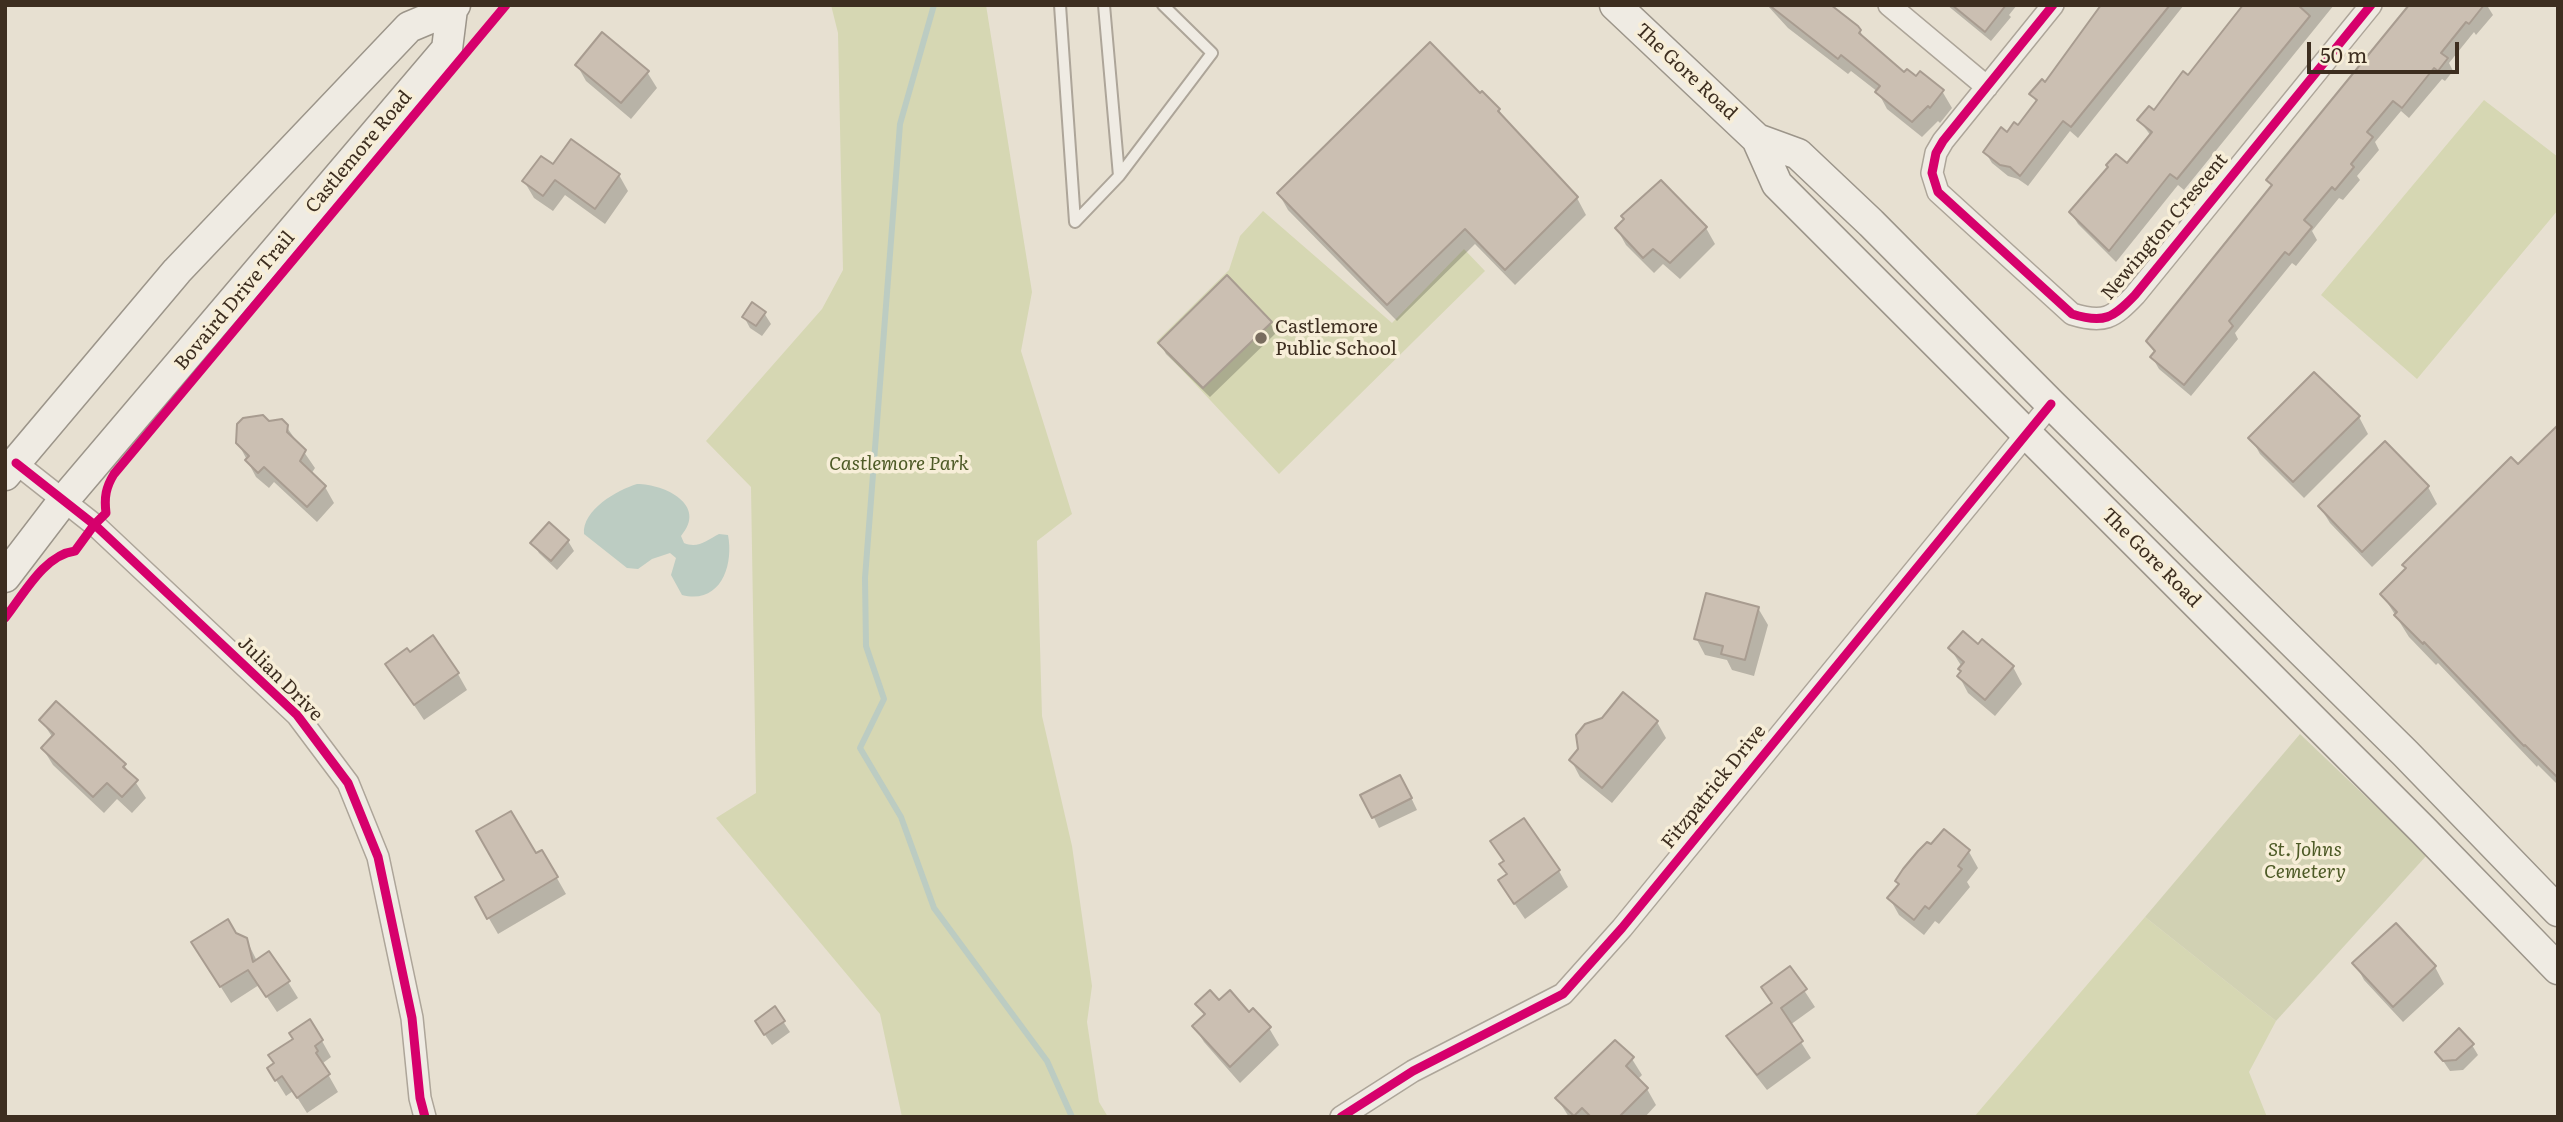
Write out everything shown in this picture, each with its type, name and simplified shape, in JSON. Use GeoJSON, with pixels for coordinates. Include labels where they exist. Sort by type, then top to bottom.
{"type":"FeatureCollection","features":[{"type":"Feature","properties":{"kind":"main road","name":"The Gore Road"},"geometry":{"type":"LineString","coordinates":[[1615,5],[1757,139],[1777,184],[2295,701],[2558,969]]}},
{"type":"Feature","properties":{"kind":"main road","name":"Castlemore Road"},"geometry":{"type":"LineString","coordinates":[[10,469],[177,271],[409,27],[454,7]]}},
{"type":"Feature","properties":{"kind":"main road","name":"Castlemore Road"},"geometry":{"type":"LineString","coordinates":[[5,577],[63,501],[447,49],[454,7]]}},
{"type":"Feature","properties":{"kind":"main road","name":"The Gore Road"},"geometry":{"type":"LineString","coordinates":[[1757,139],[1798,153],[1881,232],[2404,753],[2558,911]]}},
{"type":"Feature","properties":{"kind":"street"},"geometry":{"type":"LineString","coordinates":[[1889,5],[1987,87]]}},
{"type":"Feature","properties":{"kind":"street","name":"Newington Crescent"},"geometry":{"type":"LineString","coordinates":[[2053,5],[1936,153],[1932,173],[1938,192],[2073,314],[2094,321],[2111,317],[2136,295],[2371,5]]}},
{"type":"Feature","properties":{"kind":"street","name":"Fitzpatrick Drive"},"geometry":{"type":"LineString","coordinates":[[1341,1117],[1413,1071],[1563,994],[1622,928],[2051,404]]}},
{"type":"Feature","properties":{"kind":"street","name":"Julian Drive"},"geometry":{"type":"LineString","coordinates":[[10,469],[63,501],[96,526],[297,715],[348,783],[378,857],[412,1018],[420,1098],[425,1117]]}},
{"type":"Feature","properties":{"kind":"lane"},"geometry":{"type":"LineString","coordinates":[[1060,5],[1075,222],[1119,176],[1212,53],[1163,5]]}},
{"type":"Feature","properties":{"kind":"lane"},"geometry":{"type":"LineString","coordinates":[[1104,5],[1119,176]]}},
{"type":"Feature","properties":{"kind":"green space","name":"Castlemore Park"},"geometry":{"type":"Polygon","coordinates":[[[831,5],[986,5],[1032,292],[1021,351],[1072,514],[1037,541],[1042,716],[1072,846],[1092,986],[1087,1022],[1099,1102],[1108,1117],[902,1117],[880,1014],[716,818],[756,793],[751,487],[706,441],[822,309],[843,270],[838,33],[831,5]]]}},
{"type":"Feature","properties":{"kind":"green space"},"geometry":{"type":"Polygon","coordinates":[[[2484,100],[2558,157],[2558,210],[2417,379],[2321,295],[2484,100]]]}},
{"type":"Feature","properties":{"kind":"green space"},"geometry":{"type":"Polygon","coordinates":[[[1263,211],[1392,323],[1464,249],[1485,271],[1279,474],[1156,342],[1229,270],[1240,236],[1263,211]]]}},
{"type":"Feature","properties":{"kind":"green space","name":"St. Johns Cemetery"},"geometry":{"type":"Polygon","coordinates":[[[2300,734],[2427,855],[2276,1021],[2145,917],[2300,734]]]}},
{"type":"Feature","properties":{"kind":"green space"},"geometry":{"type":"Polygon","coordinates":[[[2145,917],[2276,1021],[2249,1072],[2267,1117],[1974,1117],[2145,917]]]}},
{"type":"Feature","properties":{"kind":"shaded area"},"geometry":{"type":"Polygon","coordinates":[[[637,484],[659,488],[680,498],[689,515],[688,525],[681,536],[684,543],[698,544],[719,534],[728,535],[729,559],[722,580],[715,589],[695,597],[682,595],[671,575],[676,558],[670,553],[652,559],[638,569],[627,568],[584,534],[589,517],[602,502],[637,484]]]}},
{"type":"Feature","properties":{"kind":"building"},"geometry":{"type":"Polygon","coordinates":[[[1769,5],[1831,5],[1858,26],[1861,30],[1859,33],[1904,72],[1907,69],[1916,76],[1920,71],[1944,90],[1930,108],[1928,106],[1912,122],[1875,92],[1880,86],[1841,55],[1838,59],[1769,5]]]}},
{"type":"Feature","properties":{"kind":"building"},"geometry":{"type":"Polygon","coordinates":[[[1952,5],[2006,5],[1985,32],[1952,5]]]}},
{"type":"Feature","properties":{"kind":"building"},"geometry":{"type":"Polygon","coordinates":[[[2101,5],[2170,5],[2071,127],[2063,121],[2020,176],[2010,167],[2000,165],[1983,152],[2001,127],[2007,132],[2014,122],[2018,125],[2037,100],[2029,94],[2042,79],[2045,82],[2101,5]]]}},
{"type":"Feature","properties":{"kind":"building"},"geometry":{"type":"Polygon","coordinates":[[[2243,5],[2298,5],[2310,16],[2177,179],[2170,174],[2109,251],[2069,212],[2116,154],[2127,163],[2152,132],[2137,120],[2149,106],[2154,110],[2183,71],[2188,75],[2243,5]]]}},
{"type":"Feature","properties":{"kind":"building"},"geometry":{"type":"Polygon","coordinates":[[[2409,5],[2484,5],[2441,53],[2448,58],[2438,71],[2434,68],[2402,108],[2393,101],[2367,132],[2373,137],[2351,164],[2354,167],[2335,190],[2332,187],[2304,220],[2312,227],[2289,255],[2285,252],[2229,321],[2233,326],[2184,385],[2150,357],[2155,351],[2146,341],[2272,185],[2266,180],[2409,5]]]}},
{"type":"Feature","properties":{"kind":"building"},"geometry":{"type":"Polygon","coordinates":[[[602,32],[649,71],[621,103],[575,65],[602,32]]]}},
{"type":"Feature","properties":{"kind":"building"},"geometry":{"type":"Polygon","coordinates":[[[1430,42],[1480,93],[1482,91],[1500,109],[1498,111],[1578,197],[1505,270],[1465,229],[1387,305],[1277,193],[1430,42]]]}},
{"type":"Feature","properties":{"kind":"building"},"geometry":{"type":"Polygon","coordinates":[[[571,139],[620,174],[595,209],[555,180],[543,196],[522,181],[541,156],[553,164],[571,139]]]}},
{"type":"Feature","properties":{"kind":"building"},"geometry":{"type":"Polygon","coordinates":[[[1661,180],[1707,227],[1670,263],[1653,249],[1643,258],[1615,228],[1624,219],[1621,216],[1661,180]]]}},
{"type":"Feature","properties":{"kind":"building"},"geometry":{"type":"Polygon","coordinates":[[[1227,275],[1272,322],[1203,388],[1158,343],[1227,275]]]}},
{"type":"Feature","properties":{"kind":"building"},"geometry":{"type":"Polygon","coordinates":[[[752,302],[766,312],[756,326],[742,317],[752,302]]]}},
{"type":"Feature","properties":{"kind":"building"},"geometry":{"type":"Polygon","coordinates":[[[2314,372],[2360,416],[2293,482],[2248,438],[2314,372]]]}},
{"type":"Feature","properties":{"kind":"building"},"geometry":{"type":"Polygon","coordinates":[[[263,415],[269,421],[282,419],[288,425],[287,432],[306,450],[300,461],[326,486],[307,507],[264,467],[258,473],[245,460],[249,456],[236,443],[237,424],[243,418],[263,415]]]}},
{"type":"Feature","properties":{"kind":"building"},"geometry":{"type":"Polygon","coordinates":[[[2558,425],[2558,778],[2394,615],[2397,612],[2380,594],[2406,568],[2402,565],[2511,457],[2518,464],[2558,425]]]}},
{"type":"Feature","properties":{"kind":"building"},"geometry":{"type":"Polygon","coordinates":[[[2385,441],[2429,486],[2362,552],[2318,506],[2385,441]]]}},
{"type":"Feature","properties":{"kind":"building"},"geometry":{"type":"Polygon","coordinates":[[[549,522],[569,540],[551,561],[530,543],[549,522]]]}},
{"type":"Feature","properties":{"kind":"building"},"geometry":{"type":"Polygon","coordinates":[[[1706,593],[1759,607],[1745,660],[1721,654],[1723,646],[1694,639],[1706,593]]]}},
{"type":"Feature","properties":{"kind":"building"},"geometry":{"type":"Polygon","coordinates":[[[1963,631],[1978,644],[1982,639],[2014,666],[1985,700],[1957,676],[1961,671],[1958,669],[1964,662],[1948,648],[1963,631]]]}},
{"type":"Feature","properties":{"kind":"building"},"geometry":{"type":"Polygon","coordinates":[[[433,635],[459,673],[414,705],[385,664],[407,648],[410,652],[433,635]]]}},
{"type":"Feature","properties":{"kind":"building"},"geometry":{"type":"Polygon","coordinates":[[[1623,692],[1658,721],[1602,788],[1569,760],[1578,749],[1576,735],[1585,724],[1602,718],[1623,692]]]}},
{"type":"Feature","properties":{"kind":"building"},"geometry":{"type":"Polygon","coordinates":[[[56,701],[126,764],[123,767],[138,780],[122,797],[107,783],[93,797],[41,748],[54,734],[39,720],[56,701]]]}},
{"type":"Feature","properties":{"kind":"building"},"geometry":{"type":"Polygon","coordinates":[[[1400,775],[1412,798],[1372,818],[1360,795],[1400,775]]]}},
{"type":"Feature","properties":{"kind":"building"},"geometry":{"type":"Polygon","coordinates":[[[511,811],[536,853],[542,850],[558,877],[487,919],[475,897],[504,880],[476,831],[511,811]]]}},
{"type":"Feature","properties":{"kind":"building"},"geometry":{"type":"Polygon","coordinates":[[[1524,818],[1560,870],[1514,904],[1498,880],[1507,874],[1499,864],[1504,861],[1490,841],[1524,818]]]}},
{"type":"Feature","properties":{"kind":"building"},"geometry":{"type":"Polygon","coordinates":[[[1944,829],[1970,850],[1958,866],[1962,869],[1929,909],[1925,906],[1914,920],[1887,898],[1899,884],[1895,881],[1903,869],[1927,842],[1931,844],[1944,829]]]}},
{"type":"Feature","properties":{"kind":"building"},"geometry":{"type":"Polygon","coordinates":[[[228,919],[236,933],[247,938],[253,962],[269,951],[290,981],[266,997],[248,970],[220,987],[191,942],[228,919]]]}},
{"type":"Feature","properties":{"kind":"building"},"geometry":{"type":"Polygon","coordinates":[[[2396,923],[2436,966],[2393,1007],[2352,963],[2396,923]]]}},
{"type":"Feature","properties":{"kind":"building"},"geometry":{"type":"Polygon","coordinates":[[[1790,966],[1807,989],[1781,1008],[1803,1041],[1757,1075],[1726,1036],[1772,1003],[1761,987],[1790,966]]]}},
{"type":"Feature","properties":{"kind":"building"},"geometry":{"type":"Polygon","coordinates":[[[1210,990],[1219,1000],[1230,990],[1249,1012],[1253,1008],[1271,1027],[1230,1067],[1192,1026],[1205,1014],[1195,1004],[1210,990]]]}},
{"type":"Feature","properties":{"kind":"building"},"geometry":{"type":"Polygon","coordinates":[[[775,1006],[785,1021],[764,1035],[755,1021],[775,1006]]]}},
{"type":"Feature","properties":{"kind":"building"},"geometry":{"type":"Polygon","coordinates":[[[310,1019],[323,1040],[315,1046],[318,1051],[316,1053],[330,1074],[297,1098],[282,1076],[275,1081],[267,1068],[274,1063],[268,1055],[293,1039],[289,1033],[310,1019]]]}},
{"type":"Feature","properties":{"kind":"building"},"geometry":{"type":"Polygon","coordinates":[[[2459,1028],[2474,1044],[2456,1060],[2443,1061],[2435,1052],[2459,1028]]]}},
{"type":"Feature","properties":{"kind":"building"},"geometry":{"type":"Polygon","coordinates":[[[1615,1040],[1634,1057],[1626,1066],[1648,1088],[1619,1117],[1591,1117],[1582,1108],[1574,1116],[1555,1098],[1615,1040]]]}},
{"type":"Feature","properties":{"kind":"waterway"},"geometry":{"type":"LineString","coordinates":[[934,5],[900,124],[865,578],[866,646],[884,699],[860,748],[901,817],[934,908],[1047,1061],[1072,1117]]}},
{"type":"Feature","properties":{"kind":"cycle path","name":"Bovaird Drive Trail"},"geometry":{"type":"LineString","coordinates":[[5,618],[44,568],[64,554],[75,551],[106,513],[106,492],[114,474],[506,5]]}},
{"type":"Feature","properties":{"kind":"cycle path"},"geometry":{"type":"LineString","coordinates":[[2053,5],[1943,141],[1936,153],[1932,173],[1938,192],[2072,314],[2092,318],[2114,314],[2135,295],[2371,5]]}},
{"type":"Feature","properties":{"kind":"cycle path"},"geometry":{"type":"LineString","coordinates":[[1341,1117],[1413,1071],[1563,994],[1622,928],[2051,404]]}},
{"type":"Feature","properties":{"kind":"cycle path"},"geometry":{"type":"LineString","coordinates":[[16,463],[96,526],[297,715],[348,783],[378,857],[412,1018],[420,1098],[425,1117]]}},
{"type":"Feature","properties":{"kind":"place","name":"Castlemore Public School"},"geometry":{"type":"Point","coordinates":[1261,338]}}]}
